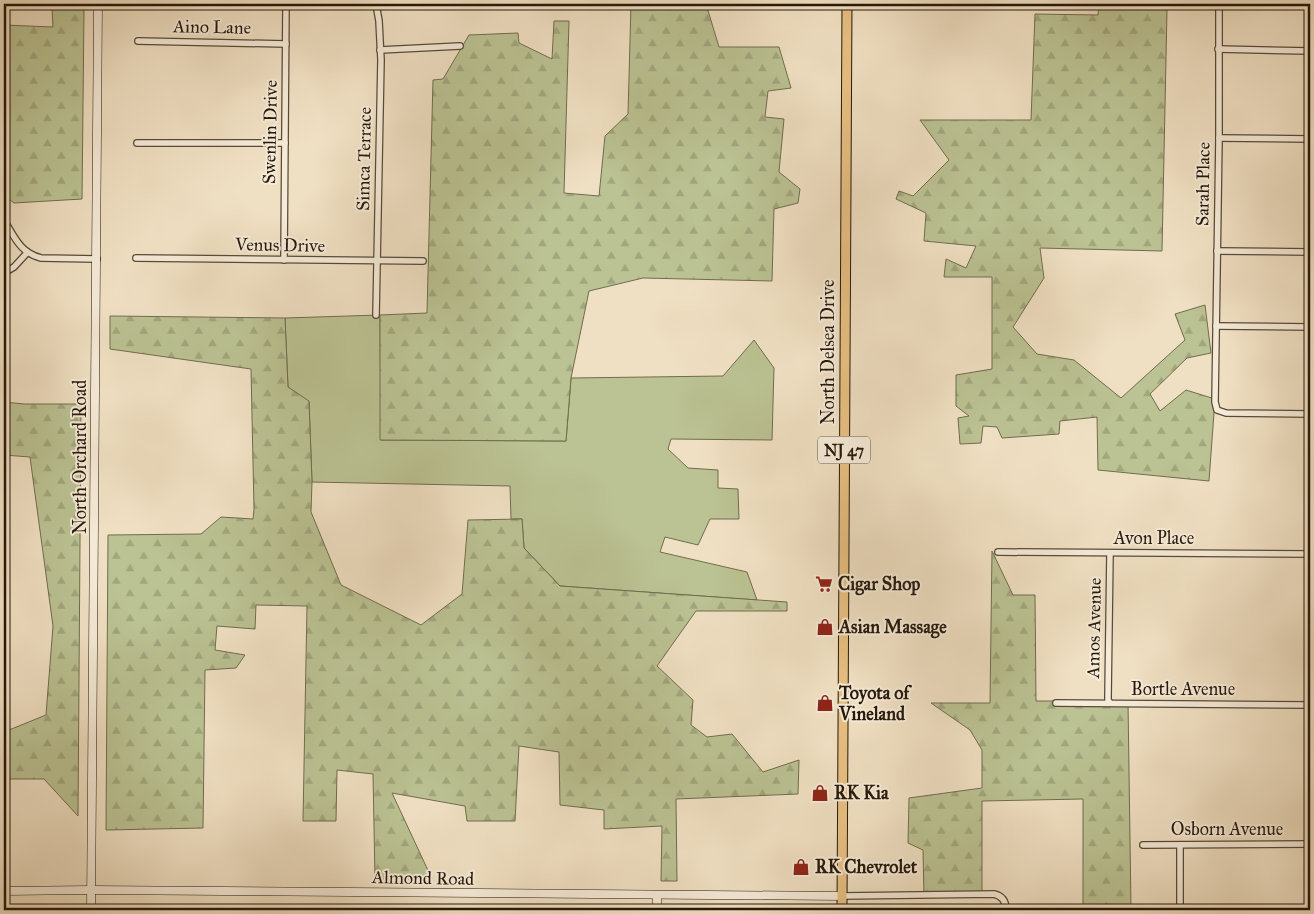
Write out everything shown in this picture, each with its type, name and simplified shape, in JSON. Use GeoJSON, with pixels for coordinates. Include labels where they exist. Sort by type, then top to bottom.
{"type":"FeatureCollection","features":[{"type":"Feature","properties":{"kind":"main road","name":"North Delsea Drive"},"geometry":{"type":"LineString","coordinates":[[842,910],[847,4]]}},
{"type":"Feature","properties":{"kind":"street","name":"North Orchard Road"},"geometry":{"type":"LineString","coordinates":[[91,910],[98,4]]}},
{"type":"Feature","properties":{"kind":"street","name":"Swenlin Drive"},"geometry":{"type":"LineString","coordinates":[[284,260],[286,4]]}},
{"type":"Feature","properties":{"kind":"street","name":"Simca Terrace"},"geometry":{"type":"LineString","coordinates":[[376,4],[379,21],[380,50],[376,315]]}},
{"type":"Feature","properties":{"kind":"street","name":"Sarah Place"},"geometry":{"type":"LineString","coordinates":[[1218,4],[1219,138],[1215,402],[1217,410],[1233,414],[1310,414]]}},
{"type":"Feature","properties":{"kind":"street","name":"Aino Lane"},"geometry":{"type":"LineString","coordinates":[[138,41],[286,44]]}},
{"type":"Feature","properties":{"kind":"street"},"geometry":{"type":"LineString","coordinates":[[380,50],[460,46]]}},
{"type":"Feature","properties":{"kind":"street"},"geometry":{"type":"LineString","coordinates":[[1218,49],[1310,51]]}},
{"type":"Feature","properties":{"kind":"street"},"geometry":{"type":"LineString","coordinates":[[1219,138],[1310,139]]}},
{"type":"Feature","properties":{"kind":"street"},"geometry":{"type":"LineString","coordinates":[[137,142],[285,144]]}},
{"type":"Feature","properties":{"kind":"street"},"geometry":{"type":"LineString","coordinates":[[4,220],[20,246],[32,256],[40,258],[97,259]]}},
{"type":"Feature","properties":{"kind":"street"},"geometry":{"type":"LineString","coordinates":[[1217,251],[1310,252]]}},
{"type":"Feature","properties":{"kind":"street"},"geometry":{"type":"LineString","coordinates":[[4,273],[14,267],[27,253]]}},
{"type":"Feature","properties":{"kind":"street","name":"Venus Drive"},"geometry":{"type":"LineString","coordinates":[[136,258],[423,261]]}},
{"type":"Feature","properties":{"kind":"street"},"geometry":{"type":"LineString","coordinates":[[1216,326],[1310,327]]}},
{"type":"Feature","properties":{"kind":"street","name":"Avon Place"},"geometry":{"type":"LineString","coordinates":[[998,552],[1310,554]]}},
{"type":"Feature","properties":{"kind":"street","name":"Amos Avenue"},"geometry":{"type":"LineString","coordinates":[[1110,553],[1108,700],[1110,703]]}},
{"type":"Feature","properties":{"kind":"street","name":"Bortle Avenue"},"geometry":{"type":"LineString","coordinates":[[1056,703],[1310,705]]}},
{"type":"Feature","properties":{"kind":"street","name":"Osborn Avenue"},"geometry":{"type":"LineString","coordinates":[[1144,845],[1310,844]]}},
{"type":"Feature","properties":{"kind":"street"},"geometry":{"type":"LineString","coordinates":[[1180,845],[1180,910]]}},
{"type":"Feature","properties":{"kind":"street","name":"Almond Road"},"geometry":{"type":"LineString","coordinates":[[4,891],[92,890],[842,896]]}},
{"type":"Feature","properties":{"kind":"street"},"geometry":{"type":"LineString","coordinates":[[842,896],[994,894],[1002,898],[1006,905],[1006,910]]}},
{"type":"Feature","properties":{"kind":"street"},"geometry":{"type":"LineString","coordinates":[[657,895],[657,910]]}},
{"type":"Feature","properties":{"kind":"green space"},"geometry":{"type":"Polygon","coordinates":[[[631,4],[706,4],[719,47],[779,47],[791,88],[768,91],[765,117],[784,119],[779,172],[800,189],[798,203],[774,209],[772,281],[643,278],[589,291],[571,378],[566,441],[380,440],[380,315],[427,313],[433,80],[443,79],[469,35],[518,33],[519,43],[552,59],[554,21],[569,21],[564,193],[599,196],[605,136],[628,114],[631,4]]]}},
{"type":"Feature","properties":{"kind":"green space"},"geometry":{"type":"Polygon","coordinates":[[[1099,4],[1144,4],[1145,7],[1167,9],[1162,251],[1040,248],[1044,278],[1013,327],[1037,354],[1074,360],[1121,398],[1185,340],[1175,314],[1205,305],[1211,353],[1187,358],[1150,394],[1160,411],[1186,390],[1215,399],[1209,481],[1098,470],[1097,417],[1060,421],[1059,434],[1002,438],[997,427],[983,426],[981,443],[960,444],[958,418],[969,416],[956,406],[956,375],[992,369],[992,277],[944,277],[946,259],[966,268],[976,246],[924,241],[926,213],[896,199],[899,191],[913,196],[949,160],[920,120],[1031,120],[1035,14],[1098,15],[1099,4]]]}},
{"type":"Feature","properties":{"kind":"green space"},"geometry":{"type":"Polygon","coordinates":[[[52,8],[84,9],[82,199],[14,203],[4,195],[4,25],[53,27],[52,8]]]}},
{"type":"Feature","properties":{"kind":"green space"},"geometry":{"type":"Polygon","coordinates":[[[380,315],[381,440],[566,441],[571,378],[723,376],[754,340],[774,368],[772,440],[671,439],[668,449],[688,468],[718,470],[718,488],[738,489],[739,519],[710,519],[698,545],[665,537],[660,552],[747,572],[757,600],[560,586],[524,548],[522,519],[511,519],[510,486],[312,482],[309,402],[288,387],[285,318],[380,315]]]}},
{"type":"Feature","properties":{"kind":"green space"},"geometry":{"type":"Polygon","coordinates":[[[110,316],[285,318],[288,387],[309,401],[312,482],[311,512],[341,585],[421,625],[462,594],[468,520],[522,519],[524,548],[560,586],[787,602],[787,611],[696,611],[657,666],[693,700],[691,725],[707,737],[732,734],[763,772],[799,760],[798,794],[676,799],[677,881],[661,881],[662,826],[604,829],[604,810],[560,805],[559,752],[519,746],[515,821],[467,821],[465,806],[392,793],[432,879],[375,879],[373,774],[337,770],[336,821],[303,821],[307,606],[256,605],[255,629],[217,626],[215,650],[245,655],[236,668],[205,670],[203,828],[106,830],[108,535],[201,534],[221,517],[253,519],[254,509],[251,369],[110,349],[110,316]]]}},
{"type":"Feature","properties":{"kind":"green space"},"geometry":{"type":"Polygon","coordinates":[[[4,402],[81,404],[78,816],[44,779],[4,779],[4,732],[46,715],[53,626],[30,457],[4,455],[4,402]]]}},
{"type":"Feature","properties":{"kind":"green space"},"geometry":{"type":"Polygon","coordinates":[[[992,551],[1013,595],[1035,595],[1036,701],[1128,701],[1131,910],[1083,910],[1083,799],[982,801],[982,895],[924,896],[923,850],[908,843],[909,798],[982,788],[982,750],[970,730],[931,703],[990,703],[992,551]]]}},
{"type":"Feature","properties":{"kind":"green space"},"geometry":{"type":"Polygon","coordinates":[[[134,905],[225,906],[225,910],[134,910],[134,905]]]}},
{"type":"Feature","properties":{"kind":"green space"},"geometry":{"type":"Polygon","coordinates":[[[271,906],[316,906],[316,910],[271,910],[271,906]]]}},
{"type":"Feature","properties":{"kind":"green space"},"geometry":{"type":"Polygon","coordinates":[[[395,907],[469,908],[469,910],[396,910],[395,907]]]}},
{"type":"Feature","properties":{"kind":"place","name":"Cigar Shop"},"geometry":{"type":"Point","coordinates":[824,584]}},
{"type":"Feature","properties":{"kind":"place","name":"Asian Massage"},"geometry":{"type":"Point","coordinates":[825,627]}},
{"type":"Feature","properties":{"kind":"place","name":"Toyota of Vineland"},"geometry":{"type":"Point","coordinates":[825,703]}},
{"type":"Feature","properties":{"kind":"place","name":"RK Kia"},"geometry":{"type":"Point","coordinates":[820,793]}},
{"type":"Feature","properties":{"kind":"place","name":"RK Chevrolet"},"geometry":{"type":"Point","coordinates":[801,867]}}]}
